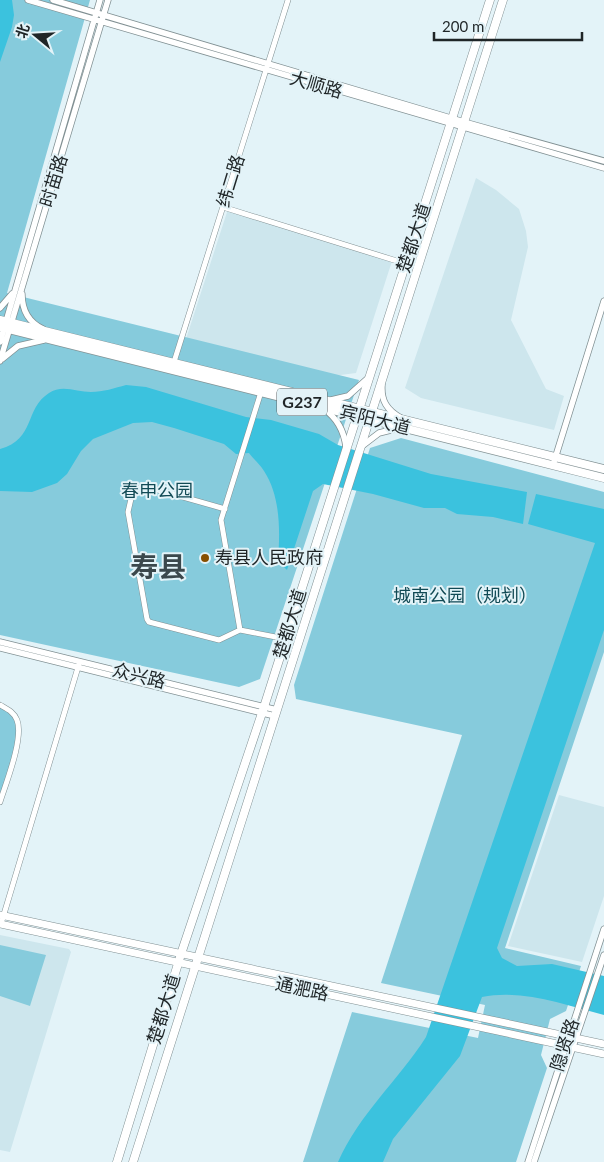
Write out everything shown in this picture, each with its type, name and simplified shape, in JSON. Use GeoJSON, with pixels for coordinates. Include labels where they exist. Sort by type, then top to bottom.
{"type":"FeatureCollection","features":[{"type":"Feature","properties":{"kind":"main road","name":"楚都大道"},"geometry":{"type":"LineString","coordinates":[[117,1162],[178,963],[264,707],[490,0]]}},
{"type":"Feature","properties":{"kind":"main road","name":"楚都大道"},"geometry":{"type":"LineString","coordinates":[[133,1162],[503,0]]}},
{"type":"Feature","properties":{"kind":"main road"},"geometry":{"type":"LineString","coordinates":[[404,268],[411,273],[416,272]]}},
{"type":"Feature","properties":{"kind":"main road"},"geometry":{"type":"LineString","coordinates":[[394,301],[398,299],[406,305]]}},
{"type":"Feature","properties":{"kind":"main road","name":"宾阳大道"},"geometry":{"type":"LineString","coordinates":[[5,324],[261,392],[358,412],[554,461],[604,478]]}},
{"type":"Feature","properties":{"kind":"main road","name":"宾阳大道"},"geometry":{"type":"LineString","coordinates":[[53,336],[174,362],[319,403]]}},
{"type":"Feature","properties":{"kind":"main road","name":"宾阳大道"},"geometry":{"type":"LineString","coordinates":[[554,461],[604,469]]}},
{"type":"Feature","properties":{"kind":"main road","name":"通淝路"},"geometry":{"type":"LineString","coordinates":[[2,915],[604,1044]]}},
{"type":"Feature","properties":{"kind":"main road","name":"通淝路"},"geometry":{"type":"LineString","coordinates":[[0,924],[604,1054]]}},
{"type":"Feature","properties":{"kind":"street","name":"大顺路"},"geometry":{"type":"LineString","coordinates":[[28,0],[604,161]]}},
{"type":"Feature","properties":{"kind":"street","name":"大顺路"},"geometry":{"type":"LineString","coordinates":[[53,0],[267,67],[604,168]]}},
{"type":"Feature","properties":{"kind":"street","name":"时苗路"},"geometry":{"type":"LineString","coordinates":[[20,284],[100,0]]}},
{"type":"Feature","properties":{"kind":"street","name":"时苗路"},"geometry":{"type":"LineString","coordinates":[[0,342],[20,284],[108,0]]}},
{"type":"Feature","properties":{"kind":"street","name":"纬二路"},"geometry":{"type":"LineString","coordinates":[[174,362],[288,0]]}},
{"type":"Feature","properties":{"kind":"street"},"geometry":{"type":"LineString","coordinates":[[226,208],[397,261]]}},
{"type":"Feature","properties":{"kind":"street"},"geometry":{"type":"LineString","coordinates":[[0,308],[10,299],[20,284]]}},
{"type":"Feature","properties":{"kind":"street"},"geometry":{"type":"LineString","coordinates":[[20,284],[24,311],[35,324],[53,336]]}},
{"type":"Feature","properties":{"kind":"street"},"geometry":{"type":"LineString","coordinates":[[554,461],[604,301]]}},
{"type":"Feature","properties":{"kind":"street","name":"时苗路"},"geometry":{"type":"LineString","coordinates":[[0,362],[5,324]]}},
{"type":"Feature","properties":{"kind":"street"},"geometry":{"type":"LineString","coordinates":[[0,362],[10,351],[18,346],[53,336]]}},
{"type":"Feature","properties":{"kind":"street"},"geometry":{"type":"LineString","coordinates":[[319,403],[348,396],[364,384],[370,375]]}},
{"type":"Feature","properties":{"kind":"street"},"geometry":{"type":"LineString","coordinates":[[383,377],[384,402],[388,409],[406,424]]}},
{"type":"Feature","properties":{"kind":"street"},"geometry":{"type":"LineString","coordinates":[[240,630],[221,520],[261,392]]}},
{"type":"Feature","properties":{"kind":"street"},"geometry":{"type":"LineString","coordinates":[[319,403],[334,417],[339,425],[346,448]]}},
{"type":"Feature","properties":{"kind":"street"},"geometry":{"type":"LineString","coordinates":[[360,449],[379,433],[406,424]]}},
{"type":"Feature","properties":{"kind":"street"},"geometry":{"type":"LineString","coordinates":[[225,509],[144,486],[133,490],[130,496],[128,512],[147,619],[149,622],[219,640],[240,630],[286,639]]}},
{"type":"Feature","properties":{"kind":"street","name":"众兴路"},"geometry":{"type":"LineString","coordinates":[[0,642],[79,664],[276,713]]}},
{"type":"Feature","properties":{"kind":"street","name":"众兴路"},"geometry":{"type":"LineString","coordinates":[[0,648],[79,664],[264,707],[276,713]]}},
{"type":"Feature","properties":{"kind":"street"},"geometry":{"type":"LineString","coordinates":[[0,924],[79,664]]}},
{"type":"Feature","properties":{"kind":"street"},"geometry":{"type":"LineString","coordinates":[[0,704],[12,712],[18,722],[18,736],[0,802]]}},
{"type":"Feature","properties":{"kind":"street","name":"隐贤路"},"geometry":{"type":"LineString","coordinates":[[534,1162],[569,1046],[568,1037],[604,929]]}},
{"type":"Feature","properties":{"kind":"street","name":"隐贤路"},"geometry":{"type":"LineString","coordinates":[[528,1162],[569,1046],[576,1038],[604,955]]}},
{"type":"Feature","properties":{"kind":"shaded area"},"geometry":{"type":"Polygon","coordinates":[[[0,0],[12,0],[14,15],[12,27],[0,62],[0,0]]]}},
{"type":"Feature","properties":{"kind":"shaded area"},"geometry":{"type":"Polygon","coordinates":[[[476,178],[496,190],[519,209],[526,231],[528,247],[511,320],[546,389],[564,396],[554,430],[421,398],[405,388],[476,178]]]}},
{"type":"Feature","properties":{"kind":"shaded area"},"geometry":{"type":"Polygon","coordinates":[[[228,209],[392,261],[356,373],[325,377],[185,342],[228,209]]]}},
{"type":"Feature","properties":{"kind":"shaded area"},"geometry":{"type":"Polygon","coordinates":[[[126,385],[146,387],[246,417],[271,420],[319,434],[338,445],[431,474],[527,492],[523,524],[493,517],[457,514],[445,508],[424,508],[373,494],[323,484],[313,491],[287,570],[278,561],[279,527],[276,503],[270,481],[261,466],[249,453],[236,454],[224,444],[152,422],[133,423],[93,439],[81,451],[67,474],[57,483],[32,492],[0,491],[0,449],[19,438],[25,431],[36,407],[49,393],[59,389],[95,392],[126,385]]]}},
{"type":"Feature","properties":{"kind":"shaded area"},"geometry":{"type":"Polygon","coordinates":[[[536,494],[604,509],[604,630],[497,948],[502,958],[517,966],[552,964],[604,976],[604,1015],[543,999],[513,995],[482,997],[460,1056],[393,1139],[383,1162],[338,1162],[357,1128],[426,1037],[595,543],[528,524],[536,494]]]}},
{"type":"Feature","properties":{"kind":"shaded area"},"geometry":{"type":"Polygon","coordinates":[[[559,795],[604,807],[604,896],[582,962],[508,946],[559,795]]]}},
{"type":"Feature","properties":{"kind":"shaded area"},"geometry":{"type":"Polygon","coordinates":[[[0,935],[69,949],[71,952],[10,1152],[0,1150],[0,935]]]}},
{"type":"Feature","properties":{"kind":"green space","name":"春申公园"},"geometry":{"type":"Polygon","coordinates":[[[0,0],[90,0],[7,293],[359,380],[260,679],[239,687],[0,635],[0,0]]]}},
{"type":"Feature","properties":{"kind":"green space","name":"城南公园（规划）"},"geometry":{"type":"Polygon","coordinates":[[[401,438],[604,492],[604,652],[505,948],[581,966],[566,1011],[550,1019],[541,1055],[547,1068],[516,1162],[303,1162],[352,1012],[478,1038],[485,1005],[381,983],[462,735],[296,699],[294,685],[370,448],[401,438]]]}},
{"type":"Feature","properties":{"kind":"green space"},"geometry":{"type":"Polygon","coordinates":[[[0,707],[10,712],[15,719],[16,741],[14,754],[0,798],[0,707]]]}},
{"type":"Feature","properties":{"kind":"green space"},"geometry":{"type":"Polygon","coordinates":[[[0,945],[46,955],[30,1006],[0,996],[0,945]]]}},
{"type":"Feature","properties":{"kind":"place","name":"寿县人民政府"},"geometry":{"type":"Point","coordinates":[205,558]}},
{"type":"Feature","properties":{"kind":"district","name":"寿县"},"geometry":{"type":"Point","coordinates":[158,567]}}]}
